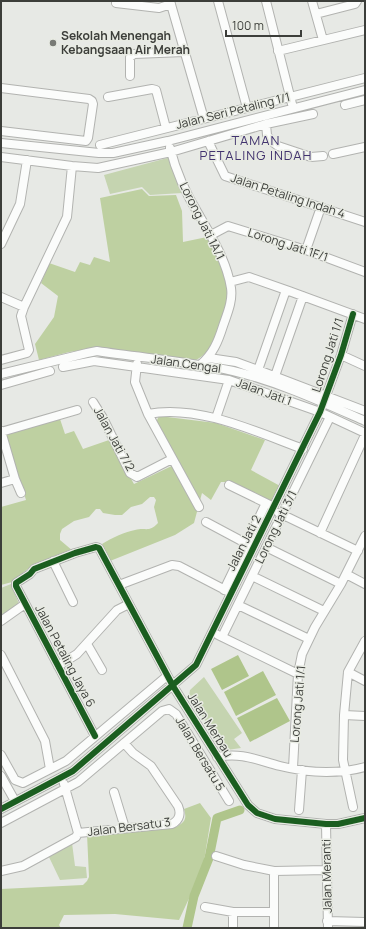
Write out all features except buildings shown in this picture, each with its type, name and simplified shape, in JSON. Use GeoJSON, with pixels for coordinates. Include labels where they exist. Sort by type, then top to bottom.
{"type":"FeatureCollection","features":[{"type":"Feature","properties":{"kind":"street"},"geometry":{"type":"LineString","coordinates":[[218,1],[247,108]]}},
{"type":"Feature","properties":{"kind":"street"},"geometry":{"type":"LineString","coordinates":[[266,1],[293,108]]}},
{"type":"Feature","properties":{"kind":"street"},"geometry":{"type":"LineString","coordinates":[[312,1],[323,40]]}},
{"type":"Feature","properties":{"kind":"street"},"geometry":{"type":"LineString","coordinates":[[316,14],[355,4],[357,1]]}},
{"type":"Feature","properties":{"kind":"street"},"geometry":{"type":"LineString","coordinates":[[116,3],[159,8],[170,2],[204,119]]}},
{"type":"Feature","properties":{"kind":"street"},"geometry":{"type":"LineString","coordinates":[[278,51],[365,30]]}},
{"type":"Feature","properties":{"kind":"street"},"geometry":{"type":"LineString","coordinates":[[130,76],[130,58],[134,54],[184,52]]}},
{"type":"Feature","properties":{"kind":"street","name":"Jalan Seri Petaling 1/1"},"geometry":{"type":"LineString","coordinates":[[100,149],[166,128],[365,78]]}},
{"type":"Feature","properties":{"kind":"street"},"geometry":{"type":"LineString","coordinates":[[1,88],[86,98],[91,100],[92,104],[88,138],[86,141],[1,132]]}},
{"type":"Feature","properties":{"kind":"street"},"geometry":{"type":"LineString","coordinates":[[108,97],[152,88],[156,90],[166,128]]}},
{"type":"Feature","properties":{"kind":"street"},"geometry":{"type":"LineString","coordinates":[[1,142],[100,149],[113,153],[168,141],[365,90]]}},
{"type":"Feature","properties":{"kind":"street"},"geometry":{"type":"LineString","coordinates":[[345,105],[365,100]]}},
{"type":"Feature","properties":{"kind":"street"},"geometry":{"type":"LineString","coordinates":[[1,157],[98,168],[171,152],[266,124],[313,114]]}},
{"type":"Feature","properties":{"kind":"street"},"geometry":{"type":"LineString","coordinates":[[266,124],[267,135],[278,146],[311,157],[323,156]]}},
{"type":"Feature","properties":{"kind":"street","name":"Lorong Jati 1A/1"},"geometry":{"type":"LineString","coordinates":[[168,141],[181,181],[211,235],[225,267],[231,288],[231,299],[217,343],[209,358],[200,365]]}},
{"type":"Feature","properties":{"kind":"street","name":"Jalan Petaling Indah 4"},"geometry":{"type":"LineString","coordinates":[[208,141],[225,176],[365,222]]}},
{"type":"Feature","properties":{"kind":"street"},"geometry":{"type":"LineString","coordinates":[[333,154],[365,147]]}},
{"type":"Feature","properties":{"kind":"street"},"geometry":{"type":"LineString","coordinates":[[98,168],[100,149]]}},
{"type":"Feature","properties":{"kind":"street"},"geometry":{"type":"LineString","coordinates":[[1,244],[20,204],[27,160]]}},
{"type":"Feature","properties":{"kind":"street"},"geometry":{"type":"LineString","coordinates":[[1,360],[27,353],[29,350],[21,316],[67,217],[72,166]]}},
{"type":"Feature","properties":{"kind":"street"},"geometry":{"type":"LineString","coordinates":[[306,250],[321,207]]}},
{"type":"Feature","properties":{"kind":"street","name":"Lorong Jati 1F/1"},"geometry":{"type":"LineString","coordinates":[[211,235],[228,226],[306,250],[365,272]]}},
{"type":"Feature","properties":{"kind":"street"},"geometry":{"type":"LineString","coordinates":[[230,282],[249,277],[365,319]]}},
{"type":"Feature","properties":{"kind":"street"},"geometry":{"type":"LineString","coordinates":[[258,370],[286,290]]}},
{"type":"Feature","properties":{"kind":"street"},"geometry":{"type":"LineString","coordinates":[[275,376],[303,296]]}},
{"type":"Feature","properties":{"kind":"street"},"geometry":{"type":"LineString","coordinates":[[1,297],[24,307]]}},
{"type":"Feature","properties":{"kind":"street","name":"Lorong Jati 1/1"},"geometry":{"type":"LineString","coordinates":[[325,399],[341,355],[353,314]]}},
{"type":"Feature","properties":{"kind":"street","name":"Jalan Cengal"},"geometry":{"type":"LineString","coordinates":[[1,374],[97,351],[234,371],[325,399],[365,421]]}},
{"type":"Feature","properties":{"kind":"street"},"geometry":{"type":"LineString","coordinates":[[341,355],[365,366]]}},
{"type":"Feature","properties":{"kind":"street"},"geometry":{"type":"LineString","coordinates":[[138,357],[135,382],[148,414],[199,507]]}},
{"type":"Feature","properties":{"kind":"street"},"geometry":{"type":"LineString","coordinates":[[209,358],[236,362],[275,376],[325,399],[365,411]]}},
{"type":"Feature","properties":{"kind":"street","name":"Jalan Jati 1"},"geometry":{"type":"LineString","coordinates":[[63,367],[94,361],[229,380],[320,412],[365,434]]}},
{"type":"Feature","properties":{"kind":"street"},"geometry":{"type":"LineString","coordinates":[[1,385],[50,371]]}},
{"type":"Feature","properties":{"kind":"street"},"geometry":{"type":"LineString","coordinates":[[216,418],[229,380]]}},
{"type":"Feature","properties":{"kind":"street","name":"Jalan Jati 2"},"geometry":{"type":"LineString","coordinates":[[1,809],[73,771],[196,665],[212,632],[228,591],[251,546],[273,509],[303,450],[325,399]]}},
{"type":"Feature","properties":{"kind":"street","name":"Jalan Jati 7/2"},"geometry":{"type":"LineString","coordinates":[[94,402],[130,473],[134,476],[137,477],[172,459]]}},
{"type":"Feature","properties":{"kind":"street"},"geometry":{"type":"LineString","coordinates":[[21,493],[15,479],[1,431],[77,410]]}},
{"type":"Feature","properties":{"kind":"street"},"geometry":{"type":"LineString","coordinates":[[148,414],[169,411],[216,418],[303,450]]}},
{"type":"Feature","properties":{"kind":"street","name":"Lorong Jati 3/1"},"geometry":{"type":"LineString","coordinates":[[222,637],[330,417]]}},
{"type":"Feature","properties":{"kind":"street"},"geometry":{"type":"LineString","coordinates":[[320,533],[365,434]]}},
{"type":"Feature","properties":{"kind":"street"},"geometry":{"type":"LineString","coordinates":[[1,483],[15,479]]}},
{"type":"Feature","properties":{"kind":"street"},"geometry":{"type":"LineString","coordinates":[[229,486],[266,503],[282,515],[358,551]]}},
{"type":"Feature","properties":{"kind":"street"},"geometry":{"type":"LineString","coordinates":[[206,522],[251,546],[266,503]]}},
{"type":"Feature","properties":{"kind":"street","name":"Lorong Jati 1/1"},"geometry":{"type":"LineString","coordinates":[[293,768],[298,674],[302,654],[308,639],[341,584],[365,536]]}},
{"type":"Feature","properties":{"kind":"street","name":"Jalan Merbau"},"geometry":{"type":"LineString","coordinates":[[53,561],[94,547],[99,548],[167,676],[248,805],[257,812],[275,819],[338,824],[365,818]]}},
{"type":"Feature","properties":{"kind":"street"},"geometry":{"type":"LineString","coordinates":[[266,547],[341,584]]}},
{"type":"Feature","properties":{"kind":"street"},"geometry":{"type":"LineString","coordinates":[[53,561],[72,602]]}},
{"type":"Feature","properties":{"kind":"street","name":"Jalan Petaling Jaya 6"},"geometry":{"type":"LineString","coordinates":[[53,561],[34,569],[30,574],[16,583],[16,586],[94,736]]}},
{"type":"Feature","properties":{"kind":"street"},"geometry":{"type":"LineString","coordinates":[[119,585],[172,565],[179,566],[228,591]]}},
{"type":"Feature","properties":{"kind":"street"},"geometry":{"type":"LineString","coordinates":[[346,574],[365,584]]}},
{"type":"Feature","properties":{"kind":"street"},"geometry":{"type":"LineString","coordinates":[[252,576],[324,612]]}},
{"type":"Feature","properties":{"kind":"street"},"geometry":{"type":"LineString","coordinates":[[1,621],[25,604]]}},
{"type":"Feature","properties":{"kind":"street"},"geometry":{"type":"LineString","coordinates":[[58,666],[77,654],[117,610],[129,604]]}},
{"type":"Feature","properties":{"kind":"street"},"geometry":{"type":"LineString","coordinates":[[238,605],[308,639]]}},
{"type":"Feature","properties":{"kind":"street"},"geometry":{"type":"LineString","coordinates":[[212,632],[298,674]]}},
{"type":"Feature","properties":{"kind":"street"},"geometry":{"type":"LineString","coordinates":[[353,807],[343,760],[344,714],[348,672],[362,654],[365,641]]}},
{"type":"Feature","properties":{"kind":"street"},"geometry":{"type":"LineString","coordinates":[[87,644],[102,670]]}},
{"type":"Feature","properties":{"kind":"street"},"geometry":{"type":"LineString","coordinates":[[1,654],[45,741],[50,769]]}},
{"type":"Feature","properties":{"kind":"street"},"geometry":{"type":"LineString","coordinates":[[348,672],[365,681]]}},
{"type":"Feature","properties":{"kind":"street"},"geometry":{"type":"LineString","coordinates":[[1,755],[15,780],[23,783],[66,761],[167,676]]}},
{"type":"Feature","properties":{"kind":"street","name":"Jalan Bersatu 5"},"geometry":{"type":"LineString","coordinates":[[124,743],[162,711],[169,709],[176,714],[229,801]]}},
{"type":"Feature","properties":{"kind":"street"},"geometry":{"type":"LineString","coordinates":[[344,714],[365,716]]}},
{"type":"Feature","properties":{"kind":"street"},"geometry":{"type":"LineString","coordinates":[[1,823],[78,782],[124,743]]}},
{"type":"Feature","properties":{"kind":"street","name":"Jalan Bersatu 3"},"geometry":{"type":"LineString","coordinates":[[78,833],[172,824],[179,818],[180,812],[178,806],[151,766],[133,753],[124,743]]}},
{"type":"Feature","properties":{"kind":"street"},"geometry":{"type":"LineString","coordinates":[[201,755],[212,749]]}},
{"type":"Feature","properties":{"kind":"street"},"geometry":{"type":"LineString","coordinates":[[217,757],[230,754],[302,770],[324,773],[345,772],[365,767]]}},
{"type":"Feature","properties":{"kind":"street"},"geometry":{"type":"LineString","coordinates":[[299,810],[302,770]]}},
{"type":"Feature","properties":{"kind":"street"},"geometry":{"type":"LineString","coordinates":[[1,776],[15,801]]}},
{"type":"Feature","properties":{"kind":"street"},"geometry":{"type":"LineString","coordinates":[[1,871],[23,866],[76,837],[78,833],[62,777]]}},
{"type":"Feature","properties":{"kind":"street"},"geometry":{"type":"LineString","coordinates":[[114,792],[124,828]]}},
{"type":"Feature","properties":{"kind":"street","name":"Jalan Meranti"},"geometry":{"type":"LineString","coordinates":[[326,824],[327,925]]}},
{"type":"Feature","properties":{"kind":"street"},"geometry":{"type":"LineString","coordinates":[[216,856],[244,865],[274,871],[326,870]]}},
{"type":"Feature","properties":{"kind":"street"},"geometry":{"type":"LineString","coordinates":[[274,871],[274,928]]}},
{"type":"Feature","properties":{"kind":"street"},"geometry":{"type":"LineString","coordinates":[[205,907],[233,912],[273,912]]}},
{"type":"Feature","properties":{"kind":"street"},"geometry":{"type":"LineString","coordinates":[[233,912],[234,928]]}},
{"type":"Feature","properties":{"kind":"street"},"geometry":{"type":"LineString","coordinates":[[327,925],[365,922]]}},
{"type":"Feature","properties":{"kind":"shaded area"},"geometry":{"type":"Polygon","coordinates":[[[171,157],[182,193],[150,195],[142,187],[110,194],[104,175],[171,157]]]}},
{"type":"Feature","properties":{"kind":"shaded area"},"geometry":{"type":"Polygon","coordinates":[[[142,189],[149,196],[176,195],[182,211],[183,242],[207,237],[219,261],[228,286],[228,291],[224,315],[214,343],[206,353],[196,360],[96,348],[69,352],[39,360],[35,344],[54,317],[58,296],[41,283],[49,263],[75,272],[80,262],[90,265],[94,257],[110,262],[100,198],[142,189]]]}},
{"type":"Feature","properties":{"kind":"shaded area"},"geometry":{"type":"Polygon","coordinates":[[[159,416],[216,423],[265,440],[251,470],[282,487],[273,505],[229,482],[221,482],[211,500],[202,493],[194,523],[175,535],[110,561],[102,544],[127,532],[139,529],[150,529],[155,526],[158,523],[154,507],[156,500],[154,497],[150,497],[142,504],[131,507],[122,515],[103,513],[100,509],[96,509],[89,517],[74,521],[62,529],[60,540],[73,551],[29,568],[12,582],[1,585],[1,507],[26,500],[6,435],[60,419],[65,434],[74,431],[83,449],[109,440],[134,484],[178,463],[156,422],[159,416]]]}},
{"type":"Feature","properties":{"kind":"shaded area"},"geometry":{"type":"Polygon","coordinates":[[[11,584],[19,604],[1,615],[1,588],[11,584]]]}},
{"type":"Feature","properties":{"kind":"shaded area"},"geometry":{"type":"Polygon","coordinates":[[[238,655],[249,676],[222,690],[211,669],[238,655]]]}},
{"type":"Feature","properties":{"kind":"shaded area"},"geometry":{"type":"Polygon","coordinates":[[[263,671],[276,695],[236,716],[224,692],[263,671]]]}},
{"type":"Feature","properties":{"kind":"shaded area"},"geometry":{"type":"Polygon","coordinates":[[[204,677],[242,733],[234,739],[241,748],[227,750],[222,747],[189,696],[190,690],[204,677]]]}},
{"type":"Feature","properties":{"kind":"shaded area"},"geometry":{"type":"Polygon","coordinates":[[[277,698],[290,721],[250,742],[237,718],[277,698]]]}},
{"type":"Feature","properties":{"kind":"shaded area"},"geometry":{"type":"Polygon","coordinates":[[[200,803],[211,818],[204,861],[179,920],[115,914],[64,915],[59,925],[61,928],[1,927],[1,889],[83,885],[87,881],[89,877],[87,834],[176,827],[184,820],[184,809],[200,803]]]}},
{"type":"Feature","properties":{"kind":"shaded area"},"geometry":{"type":"Polygon","coordinates":[[[72,843],[75,866],[86,867],[87,878],[60,880],[49,857],[72,843]]]}},
{"type":"Feature","properties":{"kind":"waterway"},"geometry":{"type":"LineString","coordinates":[[187,928],[194,896],[209,858],[217,818],[240,810]]}},
{"type":"Feature","properties":{"kind":"cycle path"},"geometry":{"type":"LineString","coordinates":[[1,809],[73,771],[196,665],[320,412],[341,355],[353,314]]}},
{"type":"Feature","properties":{"kind":"cycle path"},"geometry":{"type":"LineString","coordinates":[[95,736],[16,586],[16,583],[30,574],[34,569],[75,553],[96,547],[99,548],[173,686],[248,805],[257,813],[275,819],[338,824],[365,818]]}},
{"type":"Feature","properties":{"kind":"place","name":"Sekolah Menengah Kebangsaan Air Merah"},"geometry":{"type":"Point","coordinates":[53,43]}},
{"type":"Feature","properties":{"kind":"district","name":"TAMAN PETALING INDAH"},"geometry":{"type":"Point","coordinates":[256,148]}}]}
